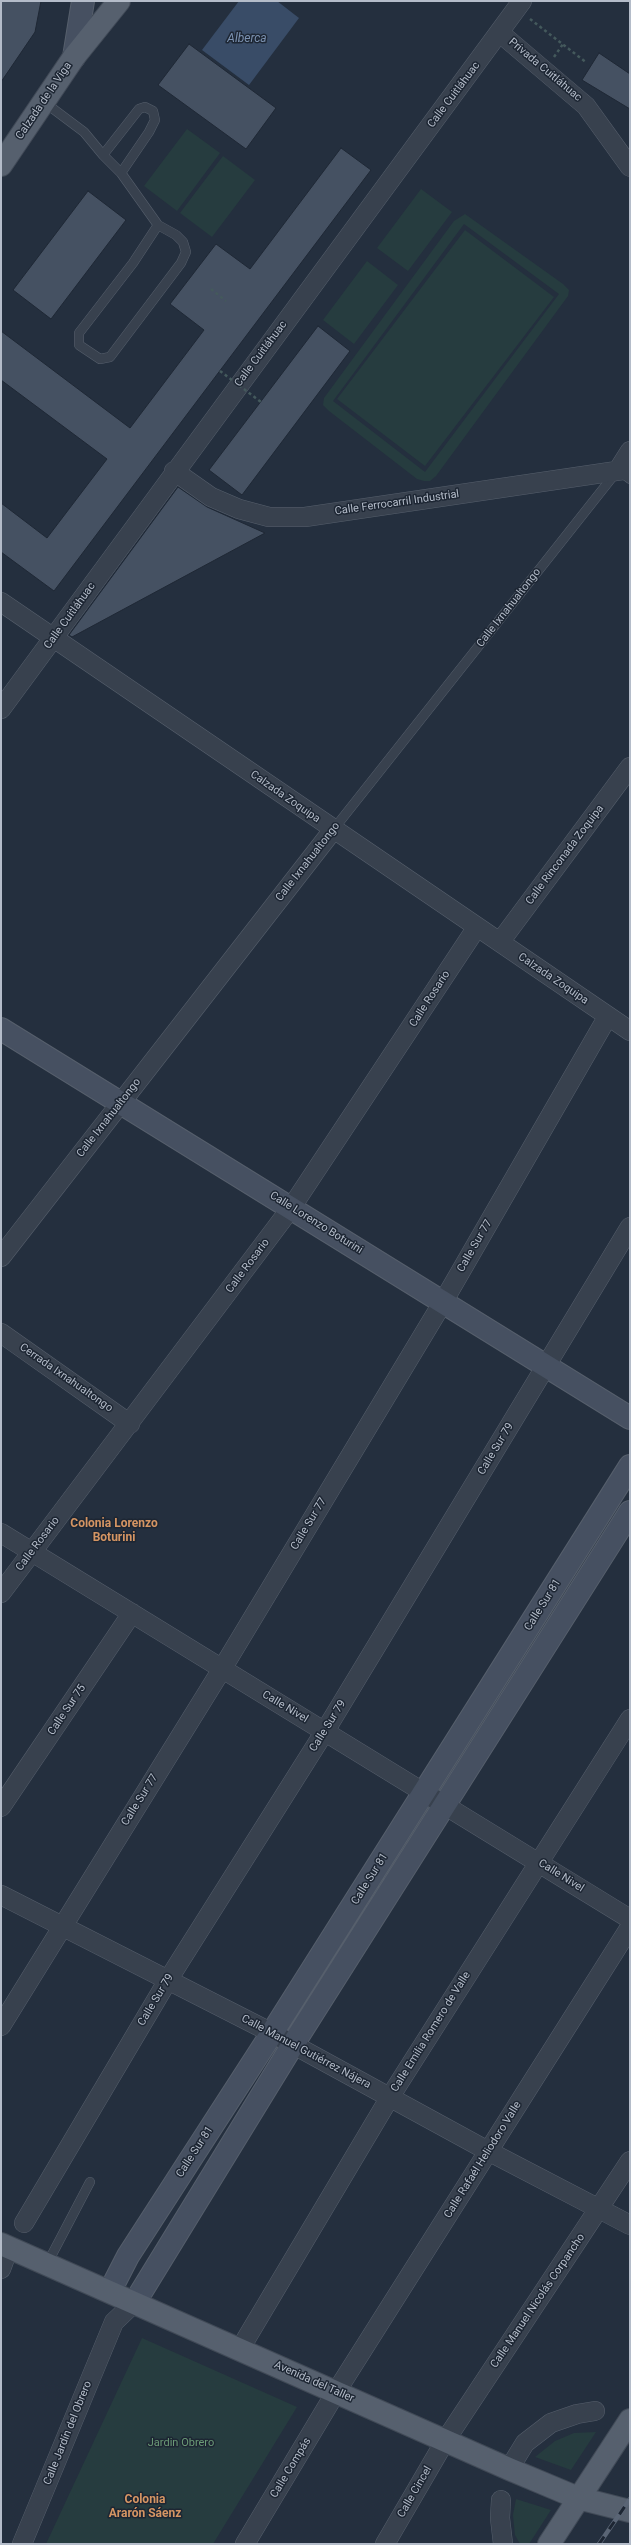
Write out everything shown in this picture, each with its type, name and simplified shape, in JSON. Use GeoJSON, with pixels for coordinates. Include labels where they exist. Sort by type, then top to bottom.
{"type":"FeatureCollection","features":[{"type":"Feature","properties":{"kind":"main road","name":"Calzada de la Viga"},"geometry":{"type":"LineString","coordinates":[[1,165],[74,57],[119,1]]}},
{"type":"Feature","properties":{"kind":"main road","name":"Avenida del Taller"},"geometry":{"type":"LineString","coordinates":[[5,2246],[135,2302],[509,2469],[578,2498],[630,2511]]}},
{"type":"Feature","properties":{"kind":"main road"},"geometry":{"type":"LineString","coordinates":[[549,2544],[630,2420]]}},
{"type":"Feature","properties":{"kind":"street","name":"Calzada de la Viga"},"geometry":{"type":"LineString","coordinates":[[74,57],[83,1]]}},
{"type":"Feature","properties":{"kind":"street","name":"Calle Cuitláhuac"},"geometry":{"type":"LineString","coordinates":[[1,709],[54,639],[174,471],[500,33],[519,5]]}},
{"type":"Feature","properties":{"kind":"street","name":"Privada Cuitláhuac"},"geometry":{"type":"LineString","coordinates":[[500,33],[586,106],[630,167]]}},
{"type":"Feature","properties":{"kind":"street"},"geometry":{"type":"LineString","coordinates":[[626,473],[630,451]]}},
{"type":"Feature","properties":{"kind":"street","name":"Calle Ferrocarril Industrial"},"geometry":{"type":"LineString","coordinates":[[174,471],[211,497],[239,509],[269,517],[305,517],[626,473]]}},
{"type":"Feature","properties":{"kind":"street","name":"Calzada Zoquipa"},"geometry":{"type":"LineString","coordinates":[[1,602],[333,830],[630,1031]]}},
{"type":"Feature","properties":{"kind":"street","name":"Calle Rinconada Zoquipa"},"geometry":{"type":"LineString","coordinates":[[500,942],[630,767]]}},
{"type":"Feature","properties":{"kind":"street","name":"Calle Ixnahualtongo"},"geometry":{"type":"LineString","coordinates":[[1,1257],[333,830]]}},
{"type":"Feature","properties":{"kind":"street","name":"Calle Rosario"},"geometry":{"type":"LineString","coordinates":[[1,1593],[292,1208],[477,927]]}},
{"type":"Feature","properties":{"kind":"street","name":"Calle Sur 77"},"geometry":{"type":"LineString","coordinates":[[1,2026],[222,1668],[443,1302],[608,1016]]}},
{"type":"Feature","properties":{"kind":"street","name":"Calle Lorenzo Boturini"},"geometry":{"type":"LineString","coordinates":[[1,1029],[630,1418]]}},
{"type":"Feature","properties":{"kind":"street","name":"Calle Sur 79"},"geometry":{"type":"LineString","coordinates":[[24,2223],[168,1980],[325,1732],[630,1227]]}},
{"type":"Feature","properties":{"kind":"street","name":"Cerrada Ixnahualtongo"},"geometry":{"type":"LineString","coordinates":[[1,1332],[130,1424]]}},
{"type":"Feature","properties":{"kind":"street","name":"Calle Sur 81"},"geometry":{"type":"LineString","coordinates":[[110,2291],[128,2256],[272,2034],[630,1466]]}},
{"type":"Feature","properties":{"kind":"street","name":"Calle Sur 81"},"geometry":{"type":"LineString","coordinates":[[135,2302],[292,2046],[630,1512]]}},
{"type":"Feature","properties":{"kind":"street","name":"Calle Nivel"},"geometry":{"type":"LineString","coordinates":[[1,1533],[630,1919]]}},
{"type":"Feature","properties":{"kind":"street","name":"Calle Sur 75"},"geometry":{"type":"LineString","coordinates":[[1,1807],[132,1614]]}},
{"type":"Feature","properties":{"kind":"street","name":"Calle Emilia Romero de Valle"},"geometry":{"type":"LineString","coordinates":[[240,2349],[390,2097],[630,1719]]}},
{"type":"Feature","properties":{"kind":"street","name":"Calle Manuel Gutiérrez Nájera"},"geometry":{"type":"LineString","coordinates":[[1,1895],[272,2034],[488,2151],[630,2225]]}},
{"type":"Feature","properties":{"kind":"street","name":"Calle Rafaél Heliodoro Valle"},"geometry":{"type":"LineString","coordinates":[[336,2392],[630,1928]]}},
{"type":"Feature","properties":{"kind":"street","name":"Calle Manuel Nicolás Corpancho"},"geometry":{"type":"LineString","coordinates":[[445,2441],[630,2162]]}},
{"type":"Feature","properties":{"kind":"street"},"geometry":{"type":"LineString","coordinates":[[1,2269],[5,2246]]}},
{"type":"Feature","properties":{"kind":"street"},"geometry":{"type":"LineString","coordinates":[[110,2291],[114,2322]]}},
{"type":"Feature","properties":{"kind":"street"},"geometry":{"type":"LineString","coordinates":[[114,2322],[135,2302]]}},
{"type":"Feature","properties":{"kind":"street","name":"Calle Jardín del Obrero"},"geometry":{"type":"LineString","coordinates":[[22,2544],[114,2322]]}},
{"type":"Feature","properties":{"kind":"street","name":"Calle Compás"},"geometry":{"type":"LineString","coordinates":[[245,2544],[336,2392]]}},
{"type":"Feature","properties":{"kind":"street"},"geometry":{"type":"LineString","coordinates":[[509,2469],[525,2443],[551,2423],[577,2414],[595,2411]]}},
{"type":"Feature","properties":{"kind":"street","name":"Calle Cincel"},"geometry":{"type":"LineString","coordinates":[[385,2544],[445,2441]]}},
{"type":"Feature","properties":{"kind":"street"},"geometry":{"type":"LineString","coordinates":[[501,2500],[500,2518],[503,2544]]}},
{"type":"Feature","properties":{"kind":"lane"},"geometry":{"type":"LineString","coordinates":[[44,102],[84,132],[103,155],[121,173],[158,225],[176,234],[183,242],[186,252],[181,263],[110,357],[100,359],[79,345],[79,333],[133,264],[158,225]]}},
{"type":"Feature","properties":{"kind":"lane"},"geometry":{"type":"LineString","coordinates":[[103,155],[139,108],[145,107],[153,111],[156,120],[121,173]]}},
{"type":"Feature","properties":{"kind":"lane","name":"Calle Ixnahualtongo"},"geometry":{"type":"LineString","coordinates":[[333,830],[626,473]]}},
{"type":"Feature","properties":{"kind":"lane"},"geometry":{"type":"LineString","coordinates":[[47,2264],[90,2182]]}},
{"type":"Feature","properties":{"kind":"path"},"geometry":{"type":"LineString","coordinates":[[519,5],[587,63]]}},
{"type":"Feature","properties":{"kind":"path"},"geometry":{"type":"LineString","coordinates":[[211,289],[226,301]]}},
{"type":"Feature","properties":{"kind":"path"},"geometry":{"type":"LineString","coordinates":[[220,371],[261,402]]}},
{"type":"Feature","properties":{"kind":"green space"},"geometry":{"type":"Polygon","coordinates":[[[187,129],[220,153],[177,211],[144,186],[187,129]]]}},
{"type":"Feature","properties":{"kind":"green space"},"geometry":{"type":"Polygon","coordinates":[[[223,156],[255,180],[212,237],[180,213],[223,156]]]}},
{"type":"Feature","properties":{"kind":"green space"},"geometry":{"type":"Polygon","coordinates":[[[421,189],[452,212],[408,271],[377,248],[421,189]]]}},
{"type":"Feature","properties":{"kind":"green space"},"geometry":{"type":"Polygon","coordinates":[[[465,214],[563,284],[569,290],[568,296],[436,476],[430,481],[424,481],[417,479],[323,405],[324,398],[454,221],[465,214]],[[464,224],[333,401],[425,472],[559,294],[464,224]]]}},
{"type":"Feature","properties":{"kind":"green space"},"geometry":{"type":"Polygon","coordinates":[[[465,230],[554,297],[425,466],[337,399],[465,230]]]}},
{"type":"Feature","properties":{"kind":"green space"},"geometry":{"type":"Polygon","coordinates":[[[367,261],[398,285],[354,344],[323,320],[367,261]]]}},
{"type":"Feature","properties":{"kind":"green space","name":"Jardin Obrero"},"geometry":{"type":"Polygon","coordinates":[[[142,2338],[297,2407],[213,2544],[46,2544],[142,2338]]]}},
{"type":"Feature","properties":{"kind":"green space"},"geometry":{"type":"Polygon","coordinates":[[[596,2432],[571,2470],[535,2457],[555,2441],[574,2433],[596,2432]]]}},
{"type":"Feature","properties":{"kind":"green space"},"geometry":{"type":"Polygon","coordinates":[[[516,2499],[551,2510],[529,2544],[520,2544],[515,2535],[513,2515],[516,2499]]]}},
{"type":"Feature","properties":{"kind":"water","name":"Alberca"},"geometry":{"type":"Polygon","coordinates":[[[239,1],[277,1],[299,18],[249,85],[202,50],[239,1]]]}},
{"type":"Feature","properties":{"kind":"building"},"geometry":{"type":"Polygon","coordinates":[[[1,1],[41,1],[35,32],[1,82],[1,1]]]}},
{"type":"Feature","properties":{"kind":"building"},"geometry":{"type":"Polygon","coordinates":[[[189,44],[276,108],[246,149],[158,85],[189,44]]]}},
{"type":"Feature","properties":{"kind":"building"},"geometry":{"type":"Polygon","coordinates":[[[599,53],[630,74],[630,109],[582,80],[599,53]]]}},
{"type":"Feature","properties":{"kind":"building"},"geometry":{"type":"Polygon","coordinates":[[[341,148],[371,170],[54,591],[1,552],[1,503],[47,538],[107,459],[1,380],[1,331],[130,428],[204,330],[170,304],[216,244],[250,269],[341,148]]]}},
{"type":"Feature","properties":{"kind":"building"},"geometry":{"type":"Polygon","coordinates":[[[88,191],[126,220],[51,319],[13,290],[88,191]]]}},
{"type":"Feature","properties":{"kind":"building"},"geometry":{"type":"Polygon","coordinates":[[[318,326],[350,351],[242,495],[209,470],[318,326]]]}},
{"type":"Feature","properties":{"kind":"building"},"geometry":{"type":"Polygon","coordinates":[[[178,487],[207,507],[265,533],[72,637],[69,635],[178,487]]]}},
{"type":"Feature","properties":{"kind":"railway"},"geometry":{"type":"LineString","coordinates":[[599,2544],[630,2499]]}},
{"type":"Feature","properties":{"kind":"district","name":"Colonia Lorenzo Boturini"},"geometry":{"type":"Point","coordinates":[114,1531]}},
{"type":"Feature","properties":{"kind":"district","name":"Colonia Ararón Sáenz"},"geometry":{"type":"Point","coordinates":[145,2507]}}]}
